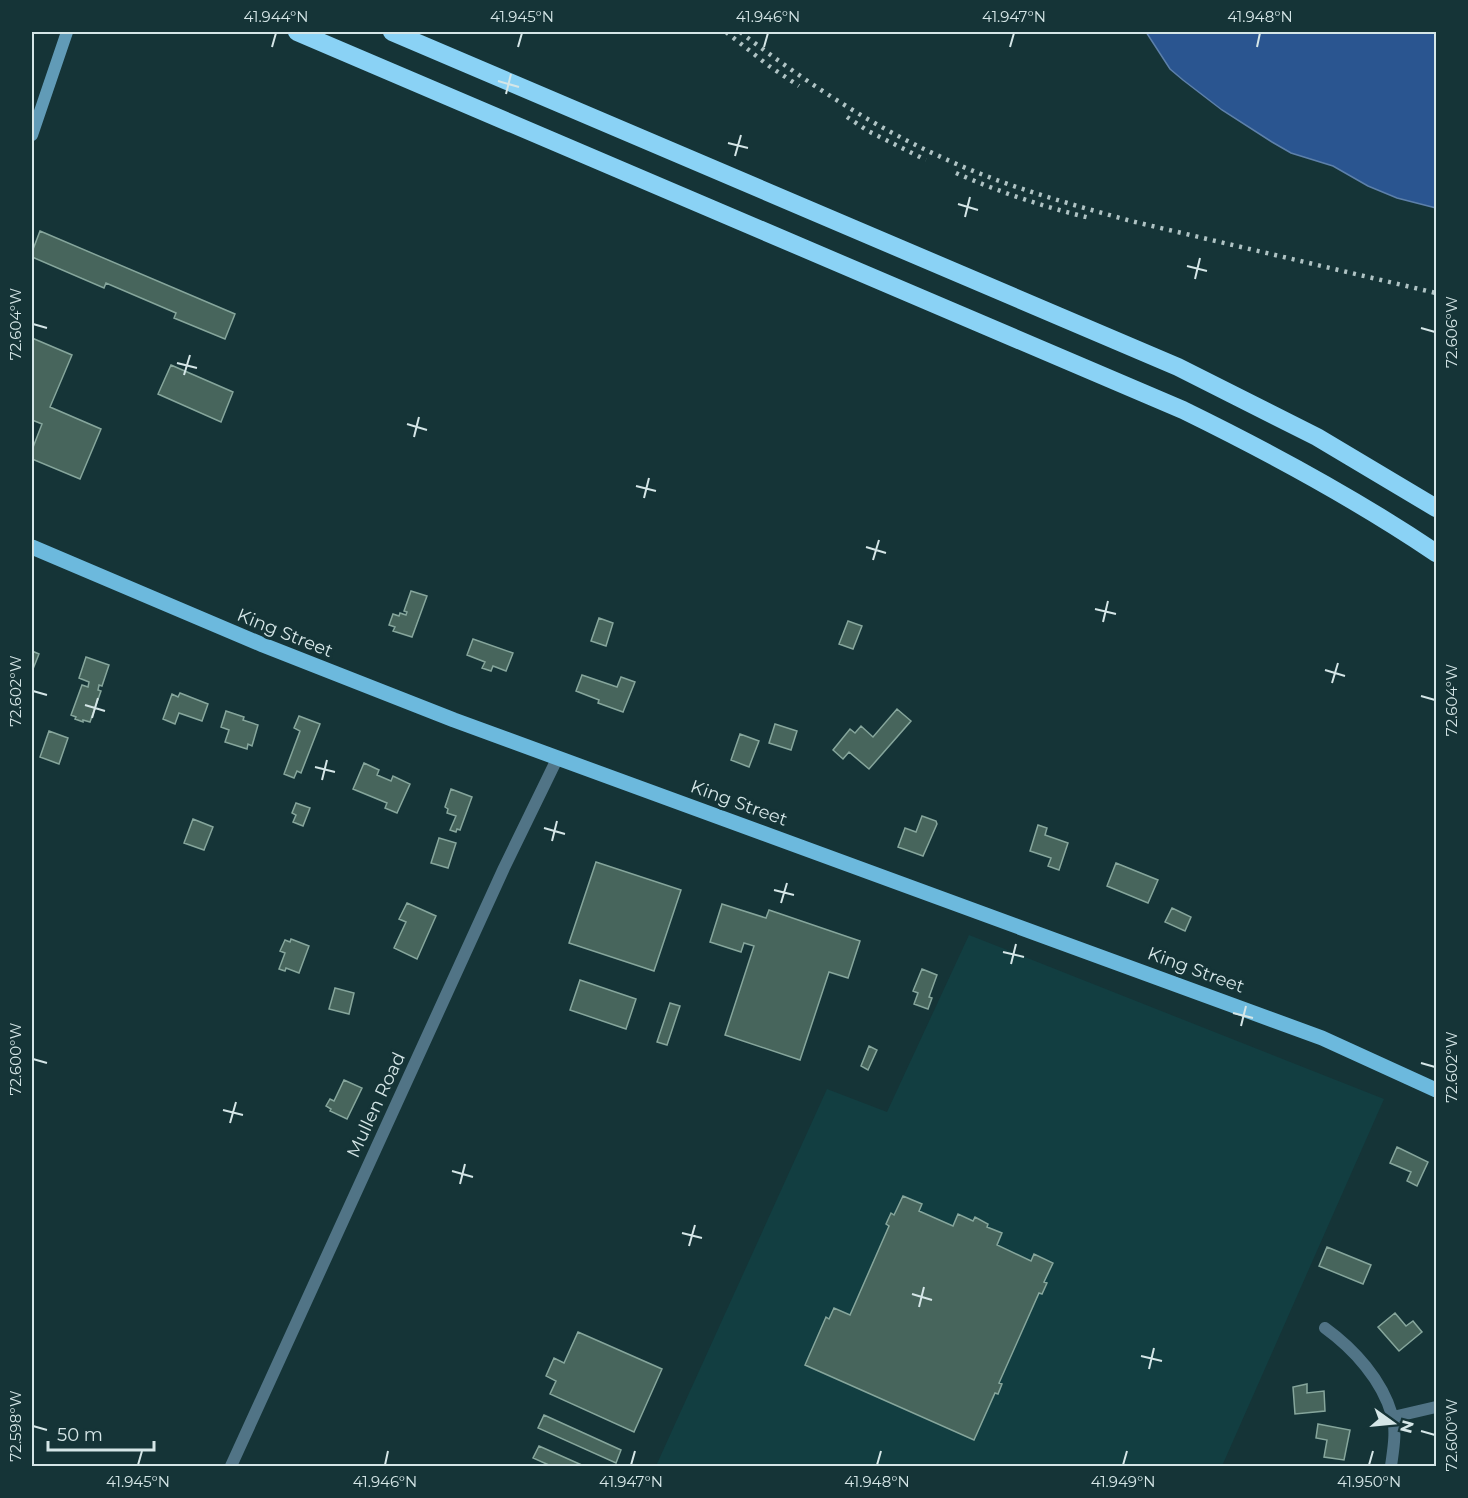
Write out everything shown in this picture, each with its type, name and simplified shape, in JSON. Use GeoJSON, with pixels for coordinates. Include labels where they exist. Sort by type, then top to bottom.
{"type":"FeatureCollection","features":[{"type":"Feature","properties":{"kind":"highway"},"geometry":{"type":"LineString","coordinates":[[297,32],[1183,410],[1325,484],[1437,553]]}},
{"type":"Feature","properties":{"kind":"highway"},"geometry":{"type":"LineString","coordinates":[[392,32],[1178,367],[1317,436],[1437,508]]}},
{"type":"Feature","properties":{"kind":"main road"},"geometry":{"type":"LineString","coordinates":[[32,135],[67,32]]}},
{"type":"Feature","properties":{"kind":"main road","name":"King Street"},"geometry":{"type":"LineString","coordinates":[[32,547],[307,663],[557,759],[901,882],[1322,1038],[1437,1090]]}},
{"type":"Feature","properties":{"kind":"street","name":"Mullen Road"},"geometry":{"type":"LineString","coordinates":[[231,1467],[504,868],[557,759]]}},
{"type":"Feature","properties":{"kind":"street"},"geometry":{"type":"LineString","coordinates":[[1325,1328],[1346,1343],[1370,1373],[1382,1393],[1393,1417],[1394,1443],[1391,1467]]}},
{"type":"Feature","properties":{"kind":"street"},"geometry":{"type":"LineString","coordinates":[[1393,1417],[1437,1407]]}},
{"type":"Feature","properties":{"kind":"shaded area"},"geometry":{"type":"Polygon","coordinates":[[[969,935],[1384,1099],[1222,1466],[656,1466],[827,1089],[887,1112],[969,935]]]}},
{"type":"Feature","properties":{"kind":"water"},"geometry":{"type":"Polygon","coordinates":[[[1146,32],[1436,32],[1436,208],[1397,198],[1368,186],[1333,166],[1291,153],[1272,142],[1222,110],[1170,69],[1146,32]]]}},
{"type":"Feature","properties":{"kind":"building"},"geometry":{"type":"Polygon","coordinates":[[[40,231],[235,314],[225,339],[174,318],[176,313],[106,283],[104,288],[32,257],[40,231]]]}},
{"type":"Feature","properties":{"kind":"building"},"geometry":{"type":"Polygon","coordinates":[[[32,338],[72,355],[50,407],[101,429],[80,479],[32,459],[32,450],[42,424],[32,420],[32,338]]]}},
{"type":"Feature","properties":{"kind":"building"},"geometry":{"type":"Polygon","coordinates":[[[171,365],[233,392],[221,422],[158,394],[171,365]]]}},
{"type":"Feature","properties":{"kind":"building"},"geometry":{"type":"Polygon","coordinates":[[[411,591],[427,596],[412,637],[393,631],[395,627],[389,625],[393,614],[406,615],[407,612],[404,611],[411,591]]]}},
{"type":"Feature","properties":{"kind":"building"},"geometry":{"type":"Polygon","coordinates":[[[599,618],[613,623],[606,646],[591,641],[599,618]]]}},
{"type":"Feature","properties":{"kind":"building"},"geometry":{"type":"Polygon","coordinates":[[[848,621],[862,626],[853,649],[839,644],[848,621]]]}},
{"type":"Feature","properties":{"kind":"building"},"geometry":{"type":"Polygon","coordinates":[[[473,639],[513,653],[506,671],[493,666],[491,671],[482,668],[485,662],[467,655],[473,639]]]}},
{"type":"Feature","properties":{"kind":"building"},"geometry":{"type":"Polygon","coordinates":[[[32,651],[39,654],[33,669],[32,669],[32,651]]]}},
{"type":"Feature","properties":{"kind":"building"},"geometry":{"type":"Polygon","coordinates":[[[86,657],[109,665],[102,686],[99,685],[98,690],[101,691],[90,722],[83,720],[83,722],[71,715],[82,685],[88,687],[89,682],[79,678],[86,657]]]}},
{"type":"Feature","properties":{"kind":"building"},"geometry":{"type":"Polygon","coordinates":[[[582,675],[617,687],[621,677],[635,682],[623,712],[598,703],[599,700],[576,691],[582,675]]]}},
{"type":"Feature","properties":{"kind":"building"},"geometry":{"type":"Polygon","coordinates":[[[180,693],[208,704],[202,721],[179,713],[175,724],[163,719],[172,694],[178,697],[180,693]]]}},
{"type":"Feature","properties":{"kind":"building"},"geometry":{"type":"Polygon","coordinates":[[[897,709],[911,721],[869,769],[849,752],[843,759],[833,750],[850,729],[855,733],[861,726],[873,737],[897,709]]]}},
{"type":"Feature","properties":{"kind":"building"},"geometry":{"type":"Polygon","coordinates":[[[226,711],[258,725],[252,746],[248,744],[247,749],[225,742],[229,730],[221,727],[226,711]]]}},
{"type":"Feature","properties":{"kind":"building"},"geometry":{"type":"Polygon","coordinates":[[[299,716],[320,724],[301,773],[297,771],[294,778],[284,774],[300,731],[294,728],[299,716]]]}},
{"type":"Feature","properties":{"kind":"building"},"geometry":{"type":"Polygon","coordinates":[[[775,724],[797,731],[791,750],[769,743],[775,724]]]}},
{"type":"Feature","properties":{"kind":"building"},"geometry":{"type":"Polygon","coordinates":[[[49,731],[68,738],[59,764],[40,757],[49,731]]]}},
{"type":"Feature","properties":{"kind":"building"},"geometry":{"type":"Polygon","coordinates":[[[740,734],[759,741],[749,767],[731,760],[740,734]]]}},
{"type":"Feature","properties":{"kind":"building"},"geometry":{"type":"Polygon","coordinates":[[[364,763],[379,770],[377,775],[391,781],[393,776],[410,784],[397,813],[385,808],[387,803],[353,789],[364,763]]]}},
{"type":"Feature","properties":{"kind":"building"},"geometry":{"type":"Polygon","coordinates":[[[451,789],[472,797],[460,830],[457,829],[456,832],[450,830],[456,816],[447,813],[448,809],[445,807],[451,789]]]}},
{"type":"Feature","properties":{"kind":"building"},"geometry":{"type":"Polygon","coordinates":[[[296,803],[310,808],[303,826],[293,822],[296,815],[292,813],[296,803]]]}},
{"type":"Feature","properties":{"kind":"building"},"geometry":{"type":"Polygon","coordinates":[[[922,816],[936,821],[937,824],[923,856],[898,847],[905,828],[916,832],[922,816]]]}},
{"type":"Feature","properties":{"kind":"building"},"geometry":{"type":"Polygon","coordinates":[[[193,819],[213,827],[204,850],[184,843],[193,819]]]}},
{"type":"Feature","properties":{"kind":"building"},"geometry":{"type":"Polygon","coordinates":[[[1038,825],[1047,828],[1045,835],[1068,843],[1059,870],[1048,866],[1051,858],[1030,851],[1038,825]]]}},
{"type":"Feature","properties":{"kind":"building"},"geometry":{"type":"Polygon","coordinates":[[[439,838],[456,843],[448,868],[431,863],[439,838]]]}},
{"type":"Feature","properties":{"kind":"building"},"geometry":{"type":"Polygon","coordinates":[[[596,862],[681,890],[654,971],[569,943],[596,862]]]}},
{"type":"Feature","properties":{"kind":"building"},"geometry":{"type":"Polygon","coordinates":[[[1116,863],[1158,880],[1148,903],[1107,886],[1116,863]]]}},
{"type":"Feature","properties":{"kind":"building"},"geometry":{"type":"Polygon","coordinates":[[[407,903],[436,916],[417,959],[394,948],[406,922],[399,919],[407,903]]]}},
{"type":"Feature","properties":{"kind":"building"},"geometry":{"type":"Polygon","coordinates":[[[722,904],[766,918],[769,910],[860,941],[848,978],[829,972],[800,1060],[725,1035],[754,946],[744,943],[741,952],[710,942],[722,904]]]}},
{"type":"Feature","properties":{"kind":"building"},"geometry":{"type":"Polygon","coordinates":[[[1172,908],[1191,917],[1185,931],[1165,922],[1172,908]]]}},
{"type":"Feature","properties":{"kind":"building"},"geometry":{"type":"Polygon","coordinates":[[[291,939],[309,946],[299,973],[286,968],[285,971],[279,969],[285,953],[280,951],[285,940],[290,942],[291,939]]]}},
{"type":"Feature","properties":{"kind":"building"},"geometry":{"type":"Polygon","coordinates":[[[922,969],[937,975],[929,997],[932,998],[928,1009],[914,1004],[918,993],[913,991],[922,969]]]}},
{"type":"Feature","properties":{"kind":"building"},"geometry":{"type":"Polygon","coordinates":[[[580,980],[636,999],[626,1029],[570,1010],[580,980]]]}},
{"type":"Feature","properties":{"kind":"building"},"geometry":{"type":"Polygon","coordinates":[[[335,988],[354,993],[349,1014],[329,1009],[335,988]]]}},
{"type":"Feature","properties":{"kind":"building"},"geometry":{"type":"Polygon","coordinates":[[[670,1003],[680,1006],[667,1045],[657,1042],[670,1003]]]}},
{"type":"Feature","properties":{"kind":"building"},"geometry":{"type":"Polygon","coordinates":[[[869,1046],[877,1050],[868,1070],[861,1066],[869,1046]]]}},
{"type":"Feature","properties":{"kind":"building"},"geometry":{"type":"Polygon","coordinates":[[[344,1080],[362,1088],[347,1119],[330,1111],[331,1109],[326,1106],[330,1099],[334,1101],[344,1080]]]}},
{"type":"Feature","properties":{"kind":"building"},"geometry":{"type":"Polygon","coordinates":[[[1397,1147],[1428,1162],[1417,1186],[1407,1181],[1411,1172],[1390,1163],[1397,1147]]]}},
{"type":"Feature","properties":{"kind":"building"},"geometry":{"type":"Polygon","coordinates":[[[903,1196],[922,1204],[919,1211],[953,1226],[958,1214],[973,1221],[975,1217],[988,1224],[987,1227],[1002,1233],[997,1245],[1031,1261],[1034,1254],[1053,1263],[1044,1282],[1047,1283],[1042,1294],[1039,1293],[999,1383],[1002,1384],[998,1394],[995,1393],[974,1440],[805,1365],[826,1317],[829,1319],[834,1308],[850,1315],[889,1226],[886,1224],[891,1213],[894,1215],[903,1196]]]}},
{"type":"Feature","properties":{"kind":"building"},"geometry":{"type":"Polygon","coordinates":[[[1327,1247],[1371,1265],[1363,1284],[1319,1266],[1327,1247]]]}},
{"type":"Feature","properties":{"kind":"building"},"geometry":{"type":"Polygon","coordinates":[[[1395,1313],[1406,1326],[1413,1321],[1422,1332],[1399,1351],[1378,1327],[1395,1313]]]}},
{"type":"Feature","properties":{"kind":"building"},"geometry":{"type":"Polygon","coordinates":[[[578,1332],[662,1369],[634,1432],[550,1394],[556,1381],[546,1376],[554,1358],[564,1363],[578,1332]]]}},
{"type":"Feature","properties":{"kind":"building"},"geometry":{"type":"Polygon","coordinates":[[[1307,1384],[1307,1393],[1324,1391],[1325,1411],[1295,1414],[1293,1387],[1307,1384]]]}},
{"type":"Feature","properties":{"kind":"building"},"geometry":{"type":"Polygon","coordinates":[[[544,1415],[621,1450],[616,1463],[538,1428],[544,1415]]]}},
{"type":"Feature","properties":{"kind":"building"},"geometry":{"type":"Polygon","coordinates":[[[1318,1424],[1350,1430],[1344,1460],[1324,1457],[1327,1440],[1316,1438],[1318,1424]]]}},
{"type":"Feature","properties":{"kind":"building"},"geometry":{"type":"Polygon","coordinates":[[[539,1446],[584,1466],[551,1466],[533,1458],[539,1446]]]}},
{"type":"Feature","properties":{"kind":"railway"},"geometry":{"type":"LineString","coordinates":[[726,32],[799,86]]}},
{"type":"Feature","properties":{"kind":"railway"},"geometry":{"type":"LineString","coordinates":[[740,32],[812,84],[862,116],[914,144],[1010,185],[1131,221],[1436,293]]}},
{"type":"Feature","properties":{"kind":"railway"},"geometry":{"type":"LineString","coordinates":[[847,117],[868,131],[926,160]]}},
{"type":"Feature","properties":{"kind":"railway"},"geometry":{"type":"LineString","coordinates":[[956,173],[1022,198],[1090,218]]}}]}
